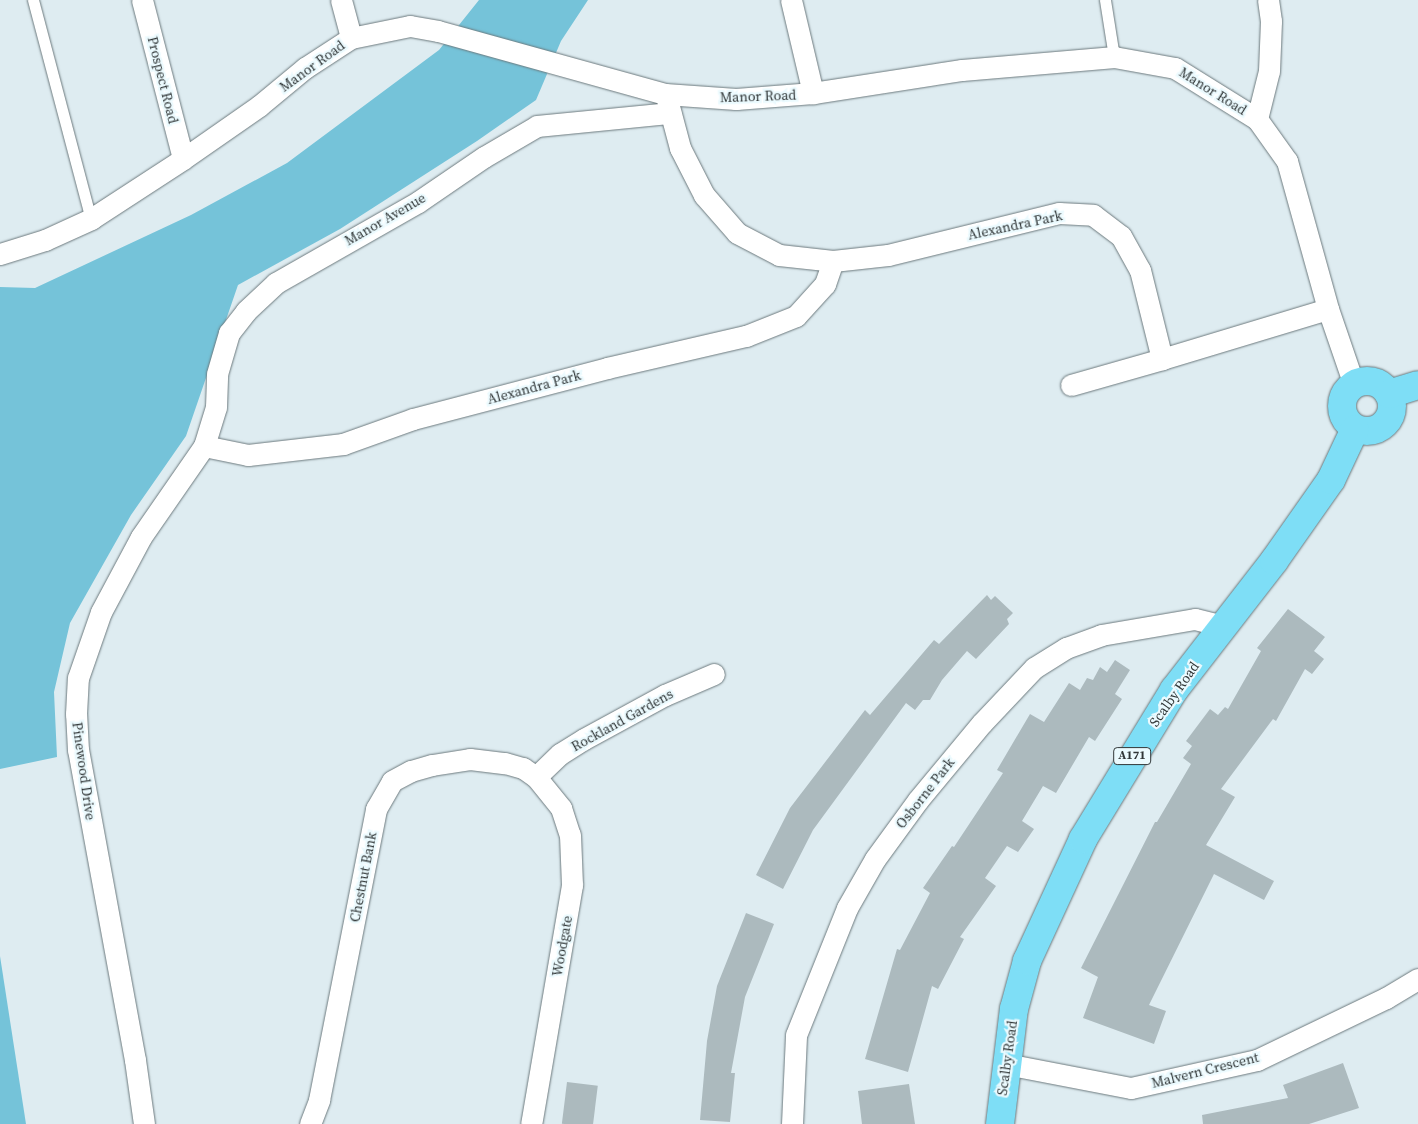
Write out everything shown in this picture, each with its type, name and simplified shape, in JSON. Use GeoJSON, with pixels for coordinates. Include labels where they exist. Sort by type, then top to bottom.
{"type":"FeatureCollection","features":[{"type":"Feature","properties":{"kind":"highway"},"geometry":{"type":"LineString","coordinates":[[1366,381],[1375,382],[1389,394],[1392,411],[1383,426],[1367,432],[1355,429],[1345,419],[1342,406],[1347,391],[1356,384],[1366,381]]}},
{"type":"Feature","properties":{"kind":"highway"},"geometry":{"type":"LineString","coordinates":[[1389,394],[1418,385]]}},
{"type":"Feature","properties":{"kind":"highway","name":"Scalby Road"},"geometry":{"type":"LineString","coordinates":[[1000,1124],[1014,1009],[1026,961],[1083,839],[1174,690],[1274,561],[1331,480],[1355,429]]}},
{"type":"Feature","properties":{"kind":"street","name":"Prospect Road"},"geometry":{"type":"LineString","coordinates":[[142,0],[184,159]]}},
{"type":"Feature","properties":{"kind":"street"},"geometry":{"type":"LineString","coordinates":[[341,0],[351,38]]}},
{"type":"Feature","properties":{"kind":"street"},"geometry":{"type":"LineString","coordinates":[[791,0],[812,93]]}},
{"type":"Feature","properties":{"kind":"street"},"geometry":{"type":"LineString","coordinates":[[1257,119],[1269,71],[1271,21],[1268,0]]}},
{"type":"Feature","properties":{"kind":"street","name":"Manor Road"},"geometry":{"type":"LineString","coordinates":[[0,254],[46,240],[91,219],[184,159],[259,106],[305,68],[351,38],[410,26],[438,31],[536,57],[668,104],[812,93],[962,70],[1114,57],[1175,68],[1257,119],[1287,161],[1328,310],[1350,376],[1356,384]]}},
{"type":"Feature","properties":{"kind":"street","name":"Alexandra Park"},"geometry":{"type":"LineString","coordinates":[[668,104],[680,148],[704,195],[737,232],[779,255],[833,261],[888,255],[1059,213],[1093,215],[1121,236],[1140,270],[1162,359]]}},
{"type":"Feature","properties":{"kind":"street","name":"Manor Avenue"},"geometry":{"type":"LineString","coordinates":[[204,446],[216,407],[217,374],[229,333],[246,311],[276,283],[418,202],[484,157],[536,126],[668,104]]}},
{"type":"Feature","properties":{"kind":"street","name":"Alexandra Park"},"geometry":{"type":"LineString","coordinates":[[204,446],[248,455],[343,444],[413,419],[606,368],[746,336],[796,316],[825,284],[833,261]]}},
{"type":"Feature","properties":{"kind":"street"},"geometry":{"type":"LineString","coordinates":[[1071,385],[1328,310]]}},
{"type":"Feature","properties":{"kind":"street","name":"Pinewood Drive"},"geometry":{"type":"LineString","coordinates":[[144,1124],[134,1051],[78,750],[76,714],[78,678],[101,612],[137,546],[204,446]]}},
{"type":"Feature","properties":{"kind":"street","name":"Osborne Park"},"geometry":{"type":"LineString","coordinates":[[792,1124],[796,1035],[847,908],[875,859],[918,800],[982,723],[1034,668],[1066,648],[1101,636],[1195,619],[1223,626]]}},
{"type":"Feature","properties":{"kind":"street","name":"Rockland Gardens"},"geometry":{"type":"LineString","coordinates":[[536,777],[560,754],[584,739],[665,695],[714,674]]}},
{"type":"Feature","properties":{"kind":"street","name":"Chestnut Bank"},"geometry":{"type":"LineString","coordinates":[[310,1124],[318,1100],[376,809],[392,781],[411,771],[432,765],[470,759],[506,763],[523,768],[536,777]]}},
{"type":"Feature","properties":{"kind":"street","name":"Woodgate"},"geometry":{"type":"LineString","coordinates":[[530,1124],[572,885],[572,848],[567,821],[554,797],[536,777]]}},
{"type":"Feature","properties":{"kind":"street","name":"Malvern Crescent"},"geometry":{"type":"LineString","coordinates":[[1006,1064],[1132,1088],[1257,1060],[1386,998],[1418,979]]}},
{"type":"Feature","properties":{"kind":"lane"},"geometry":{"type":"LineString","coordinates":[[33,0],[91,219]]}},
{"type":"Feature","properties":{"kind":"lane"},"geometry":{"type":"LineString","coordinates":[[1105,0],[1114,57]]}},
{"type":"Feature","properties":{"kind":"shaded area"},"geometry":{"type":"Polygon","coordinates":[[[479,0],[588,0],[561,41],[536,100],[477,141],[340,229],[238,285],[186,436],[131,515],[70,623],[54,692],[57,757],[0,769],[0,287],[35,288],[191,215],[287,163],[439,50],[479,0]]]}},
{"type":"Feature","properties":{"kind":"shaded area"},"geometry":{"type":"Polygon","coordinates":[[[0,956],[26,1124],[0,1124],[0,956]]]}},
{"type":"Feature","properties":{"kind":"building"},"geometry":{"type":"Polygon","coordinates":[[[987,595],[991,600],[995,596],[1013,613],[1007,619],[1009,624],[976,659],[967,651],[942,680],[930,700],[923,700],[915,710],[906,703],[813,830],[783,889],[756,875],[790,808],[865,710],[870,715],[934,640],[939,644],[987,595]]]}},
{"type":"Feature","properties":{"kind":"building"},"geometry":{"type":"Polygon","coordinates":[[[1288,609],[1325,637],[1314,651],[1324,659],[1312,674],[1305,669],[1276,721],[1273,719],[1221,789],[1235,797],[1206,845],[1274,881],[1264,900],[1214,874],[1149,1005],[1166,1011],[1154,1044],[1083,1018],[1098,977],[1081,968],[1155,822],[1157,822],[1191,764],[1183,758],[1192,746],[1186,741],[1210,709],[1218,715],[1225,707],[1228,709],[1261,651],[1257,648],[1288,609]]]}},
{"type":"Feature","properties":{"kind":"building"},"geometry":{"type":"Polygon","coordinates":[[[1115,660],[1130,670],[1115,694],[1122,699],[1095,741],[1089,737],[1056,793],[1043,786],[1022,821],[1034,829],[1018,852],[1007,846],[985,878],[996,886],[960,937],[964,939],[938,989],[932,986],[908,1072],[865,1059],[897,949],[900,950],[930,893],[923,888],[952,846],[954,847],[1003,773],[997,770],[1030,714],[1044,722],[1069,683],[1080,690],[1087,678],[1093,680],[1100,667],[1107,672],[1115,660]]]}},
{"type":"Feature","properties":{"kind":"building"},"geometry":{"type":"Polygon","coordinates":[[[746,913],[774,924],[745,997],[731,1073],[735,1073],[730,1122],[700,1120],[707,1041],[717,986],[746,913]]]}},
{"type":"Feature","properties":{"kind":"building"},"geometry":{"type":"Polygon","coordinates":[[[1343,1063],[1359,1108],[1309,1124],[1203,1124],[1202,1115],[1288,1098],[1283,1085],[1343,1063]]]}},
{"type":"Feature","properties":{"kind":"building"},"geometry":{"type":"Polygon","coordinates":[[[567,1082],[598,1086],[593,1124],[562,1124],[567,1082]]]}},
{"type":"Feature","properties":{"kind":"building"},"geometry":{"type":"Polygon","coordinates":[[[909,1084],[915,1124],[862,1124],[858,1091],[909,1084]]]}}]}
